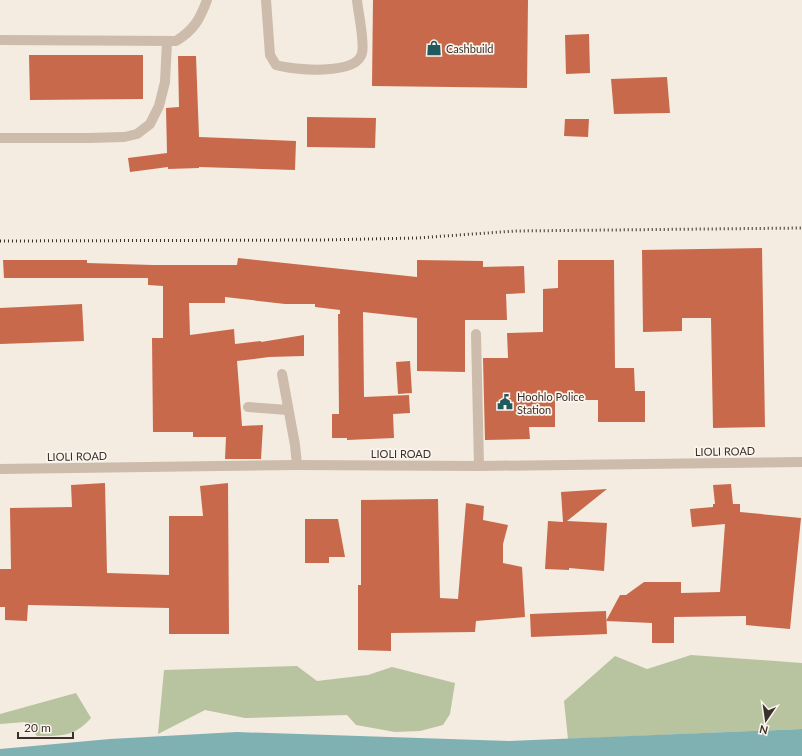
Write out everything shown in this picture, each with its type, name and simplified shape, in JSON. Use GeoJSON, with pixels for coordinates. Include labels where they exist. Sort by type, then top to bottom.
{"type":"FeatureCollection","features":[{"type":"Feature","properties":{"kind":"street"},"geometry":{"type":"LineString","coordinates":[[0,40],[176,41],[185,36],[199,21],[207,0]]}},
{"type":"Feature","properties":{"kind":"street"},"geometry":{"type":"LineString","coordinates":[[266,0],[270,55],[276,64],[288,69],[318,70],[344,68],[358,61],[363,52],[357,0]]}},
{"type":"Feature","properties":{"kind":"street"},"geometry":{"type":"LineString","coordinates":[[0,138],[124,137],[137,134],[150,124],[160,106],[165,82],[167,42]]}},
{"type":"Feature","properties":{"kind":"street"},"geometry":{"type":"LineString","coordinates":[[476,334],[478,466]]}},
{"type":"Feature","properties":{"kind":"street"},"geometry":{"type":"LineString","coordinates":[[282,374],[295,445],[297,465]]}},
{"type":"Feature","properties":{"kind":"street"},"geometry":{"type":"LineString","coordinates":[[248,407],[288,410]]}},
{"type":"Feature","properties":{"kind":"street","name":"LIOLI ROAD"},"geometry":{"type":"LineString","coordinates":[[0,470],[297,465],[478,466],[802,462]]}},
{"type":"Feature","properties":{"kind":"green space"},"geometry":{"type":"Polygon","coordinates":[[[691,655],[802,663],[802,729],[568,739],[564,701],[615,656],[647,669],[691,655]]]}},
{"type":"Feature","properties":{"kind":"green space"},"geometry":{"type":"Polygon","coordinates":[[[297,666],[317,681],[368,675],[392,667],[455,683],[450,714],[443,725],[420,731],[395,732],[356,725],[347,715],[245,718],[205,710],[158,734],[164,670],[297,666]]]}},
{"type":"Feature","properties":{"kind":"green space"},"geometry":{"type":"Polygon","coordinates":[[[76,693],[91,718],[79,729],[73,732],[54,736],[37,736],[25,722],[0,724],[0,714],[76,693]]]}},
{"type":"Feature","properties":{"kind":"water"},"geometry":{"type":"Polygon","coordinates":[[[802,729],[802,756],[0,756],[0,749],[110,739],[237,732],[509,741],[802,729]]]}},
{"type":"Feature","properties":{"kind":"building"},"geometry":{"type":"Polygon","coordinates":[[[373,0],[528,0],[527,88],[372,86],[373,0]]]}},
{"type":"Feature","properties":{"kind":"building"},"geometry":{"type":"Polygon","coordinates":[[[589,34],[590,73],[566,74],[565,35],[589,34]]]}},
{"type":"Feature","properties":{"kind":"building"},"geometry":{"type":"Polygon","coordinates":[[[29,55],[143,55],[143,99],[30,100],[29,55]]]}},
{"type":"Feature","properties":{"kind":"building"},"geometry":{"type":"Polygon","coordinates":[[[178,56],[196,56],[199,137],[296,141],[295,170],[199,167],[168,169],[168,167],[130,172],[128,158],[167,153],[166,108],[179,107],[178,56]]]}},
{"type":"Feature","properties":{"kind":"building"},"geometry":{"type":"Polygon","coordinates":[[[667,77],[670,113],[614,114],[611,79],[667,77]]]}},
{"type":"Feature","properties":{"kind":"building"},"geometry":{"type":"Polygon","coordinates":[[[307,117],[376,118],[375,148],[307,147],[307,117]]]}},
{"type":"Feature","properties":{"kind":"building"},"geometry":{"type":"Polygon","coordinates":[[[565,119],[589,119],[588,137],[564,136],[565,119]]]}},
{"type":"Feature","properties":{"kind":"building"},"geometry":{"type":"Polygon","coordinates":[[[762,248],[765,427],[713,428],[711,318],[682,318],[682,331],[643,332],[642,250],[762,248]]]}},
{"type":"Feature","properties":{"kind":"building"},"geometry":{"type":"Polygon","coordinates":[[[238,258],[417,277],[417,260],[483,261],[483,267],[524,266],[525,293],[506,294],[507,320],[465,320],[465,372],[417,371],[417,318],[363,312],[364,397],[409,395],[410,413],[393,414],[394,438],[347,440],[347,438],[332,438],[332,414],[339,414],[338,314],[340,314],[340,310],[315,307],[315,304],[285,304],[225,297],[225,303],[189,303],[190,335],[234,329],[235,344],[261,342],[304,335],[304,356],[269,357],[237,361],[242,426],[263,425],[261,459],[225,459],[226,437],[193,437],[193,432],[153,432],[152,338],[163,338],[163,286],[148,285],[148,278],[4,278],[3,260],[87,260],[87,263],[153,265],[237,265],[238,258]]]}},
{"type":"Feature","properties":{"kind":"building"},"geometry":{"type":"Polygon","coordinates":[[[558,260],[614,260],[615,368],[634,368],[635,391],[645,391],[645,422],[598,422],[598,400],[555,400],[555,427],[529,427],[530,439],[485,440],[483,358],[508,358],[507,333],[543,332],[543,289],[558,288],[558,260]]]}},
{"type":"Feature","properties":{"kind":"building"},"geometry":{"type":"Polygon","coordinates":[[[82,304],[84,341],[0,344],[0,308],[82,304]]]}},
{"type":"Feature","properties":{"kind":"building"},"geometry":{"type":"Polygon","coordinates":[[[410,361],[412,393],[398,394],[396,362],[410,361]]]}},
{"type":"Feature","properties":{"kind":"building"},"geometry":{"type":"Polygon","coordinates":[[[105,483],[107,573],[169,575],[169,516],[203,516],[200,486],[228,483],[229,634],[169,634],[169,608],[28,605],[27,621],[5,620],[5,607],[0,607],[0,569],[11,569],[10,508],[72,507],[71,485],[105,483]]]}},
{"type":"Feature","properties":{"kind":"building"},"geometry":{"type":"Polygon","coordinates":[[[731,484],[733,504],[740,504],[740,512],[801,518],[790,629],[746,625],[746,616],[674,617],[674,643],[652,643],[652,623],[606,621],[620,595],[626,595],[644,582],[681,582],[681,593],[720,592],[725,524],[692,527],[690,509],[713,507],[713,504],[715,504],[713,485],[731,484]]]}},
{"type":"Feature","properties":{"kind":"building"},"geometry":{"type":"Polygon","coordinates":[[[607,489],[567,521],[607,523],[604,571],[569,568],[569,570],[545,569],[548,521],[563,522],[561,492],[607,489]]]}},
{"type":"Feature","properties":{"kind":"building"},"geometry":{"type":"Polygon","coordinates":[[[438,499],[440,598],[458,599],[466,503],[484,506],[483,520],[508,525],[503,544],[503,563],[522,567],[525,617],[476,621],[475,632],[391,633],[391,651],[358,650],[358,585],[361,585],[361,500],[438,499]]]}},
{"type":"Feature","properties":{"kind":"building"},"geometry":{"type":"Polygon","coordinates":[[[305,519],[338,519],[345,557],[329,557],[329,563],[305,563],[305,519]]]}},
{"type":"Feature","properties":{"kind":"building"},"geometry":{"type":"Polygon","coordinates":[[[606,611],[607,634],[531,637],[530,614],[606,611]]]}},
{"type":"Feature","properties":{"kind":"railway"},"geometry":{"type":"LineString","coordinates":[[0,241],[319,240],[417,238],[515,231],[802,228]]}},
{"type":"Feature","properties":{"kind":"place","name":"Cashbuild"},"geometry":{"type":"Point","coordinates":[434,48]}},
{"type":"Feature","properties":{"kind":"place","name":"Hoohlo Police Station"},"geometry":{"type":"Point","coordinates":[505,402]}}]}
